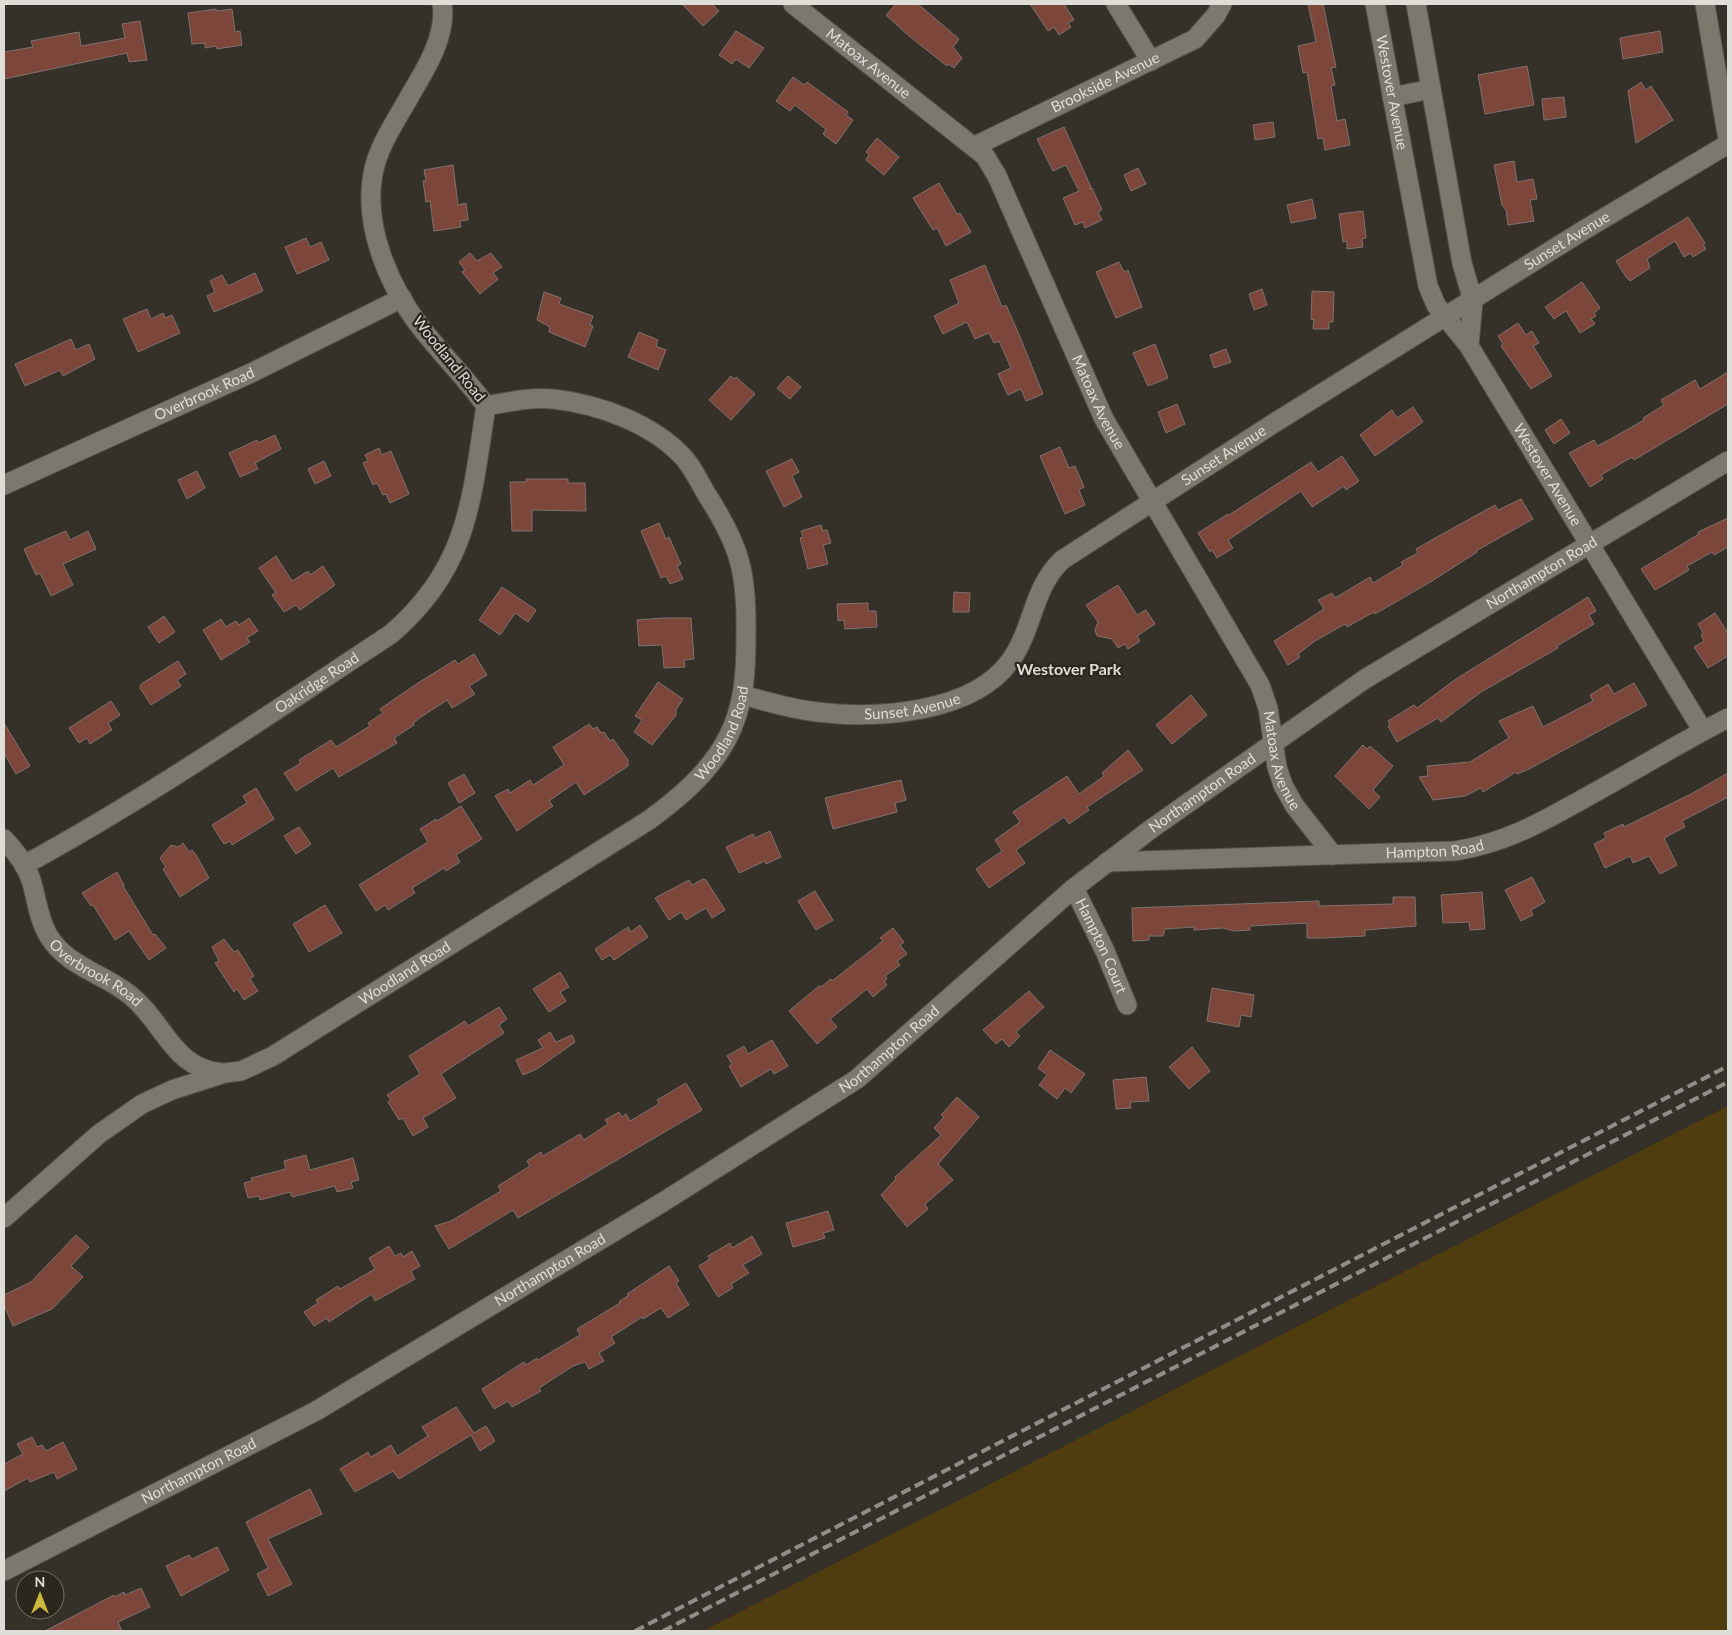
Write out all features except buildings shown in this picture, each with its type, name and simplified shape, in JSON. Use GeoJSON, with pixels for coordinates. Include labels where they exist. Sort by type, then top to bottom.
{"type":"FeatureCollection","features":[{"type":"Feature","properties":{"kind":"street","name":"Woodland Road"},"geometry":{"type":"LineString","coordinates":[[4,1218],[98,1134],[120,1118],[172,1090],[225,1073],[241,1071],[273,1056],[665,808],[691,786],[712,762],[727,740],[743,695],[746,675],[746,620],[743,569],[724,521],[685,460],[660,438],[638,425],[610,412],[581,404],[552,399],[525,400],[486,406],[458,369],[421,328],[402,298],[378,243],[370,202],[373,174],[380,152],[418,82],[440,34],[442,4]]}},
{"type":"Feature","properties":{"kind":"street","name":"Matoax Avenue"},"geometry":{"type":"LineString","coordinates":[[793,4],[914,101],[975,146],[997,176],[1101,411],[1152,502],[1260,685],[1268,708],[1283,785],[1294,805],[1333,855]]}},
{"type":"Feature","properties":{"kind":"street"},"geometry":{"type":"LineString","coordinates":[[1116,4],[1151,61]]}},
{"type":"Feature","properties":{"kind":"street","name":"Brookside Avenue"},"geometry":{"type":"LineString","coordinates":[[975,146],[1195,39],[1216,15],[1222,4]]}},
{"type":"Feature","properties":{"kind":"street","name":"Westover Avenue"},"geometry":{"type":"LineString","coordinates":[[1375,4],[1428,286],[1445,318],[1469,346],[1703,731]]}},
{"type":"Feature","properties":{"kind":"street"},"geometry":{"type":"LineString","coordinates":[[1416,4],[1462,263],[1473,300],[1469,346]]}},
{"type":"Feature","properties":{"kind":"street"},"geometry":{"type":"LineString","coordinates":[[1706,4],[1728,142]]}},
{"type":"Feature","properties":{"kind":"street"},"geometry":{"type":"LineString","coordinates":[[1392,97],[1431,89]]}},
{"type":"Feature","properties":{"kind":"street","name":"Sunset Avenue"},"geometry":{"type":"LineString","coordinates":[[743,695],[776,705],[840,714],[887,713],[933,707],[957,700],[978,689],[998,674],[1011,660],[1027,626],[1043,583],[1051,571],[1070,555],[1473,300],[1728,142]]}},
{"type":"Feature","properties":{"kind":"street","name":"Overbrook Road"},"geometry":{"type":"LineString","coordinates":[[4,485],[251,372],[402,298]]}},
{"type":"Feature","properties":{"kind":"street","name":"Oakridge Road"},"geometry":{"type":"LineString","coordinates":[[24,865],[78,836],[245,730],[392,634],[410,619],[433,592],[449,566],[461,539],[470,506],[486,406]]}},
{"type":"Feature","properties":{"kind":"street","name":"Northampton Road"},"geometry":{"type":"LineString","coordinates":[[4,1570],[316,1411],[663,1202],[848,1084],[890,1052],[988,962],[1107,862],[1365,679],[1728,461]]}},
{"type":"Feature","properties":{"kind":"street","name":"Hampton Road"},"geometry":{"type":"LineString","coordinates":[[1107,862],[1455,851],[1484,846],[1506,839],[1550,818],[1728,718]]}},
{"type":"Feature","properties":{"kind":"street","name":"Overbrook Road"},"geometry":{"type":"LineString","coordinates":[[4,839],[24,865],[31,880],[38,911],[48,934],[60,951],[79,967],[129,994],[148,1011],[180,1056],[194,1066],[209,1072],[225,1073]]}},
{"type":"Feature","properties":{"kind":"street","name":"Hampton Court"},"geometry":{"type":"LineString","coordinates":[[1074,888],[1105,951],[1127,1005]]}},
{"type":"Feature","properties":{"kind":"shaded area"},"geometry":{"type":"Polygon","coordinates":[[[1728,1106],[1728,1631],[703,1631],[1728,1106]]]}},
{"type":"Feature","properties":{"kind":"railway"},"geometry":{"type":"LineString","coordinates":[[635,1631],[1728,1066]]}},
{"type":"Feature","properties":{"kind":"railway"},"geometry":{"type":"LineString","coordinates":[[663,1631],[1728,1082]]}},
{"type":"Feature","properties":{"kind":"district","name":"Westover Park"},"geometry":{"type":"Point","coordinates":[1069,669]}}]}
